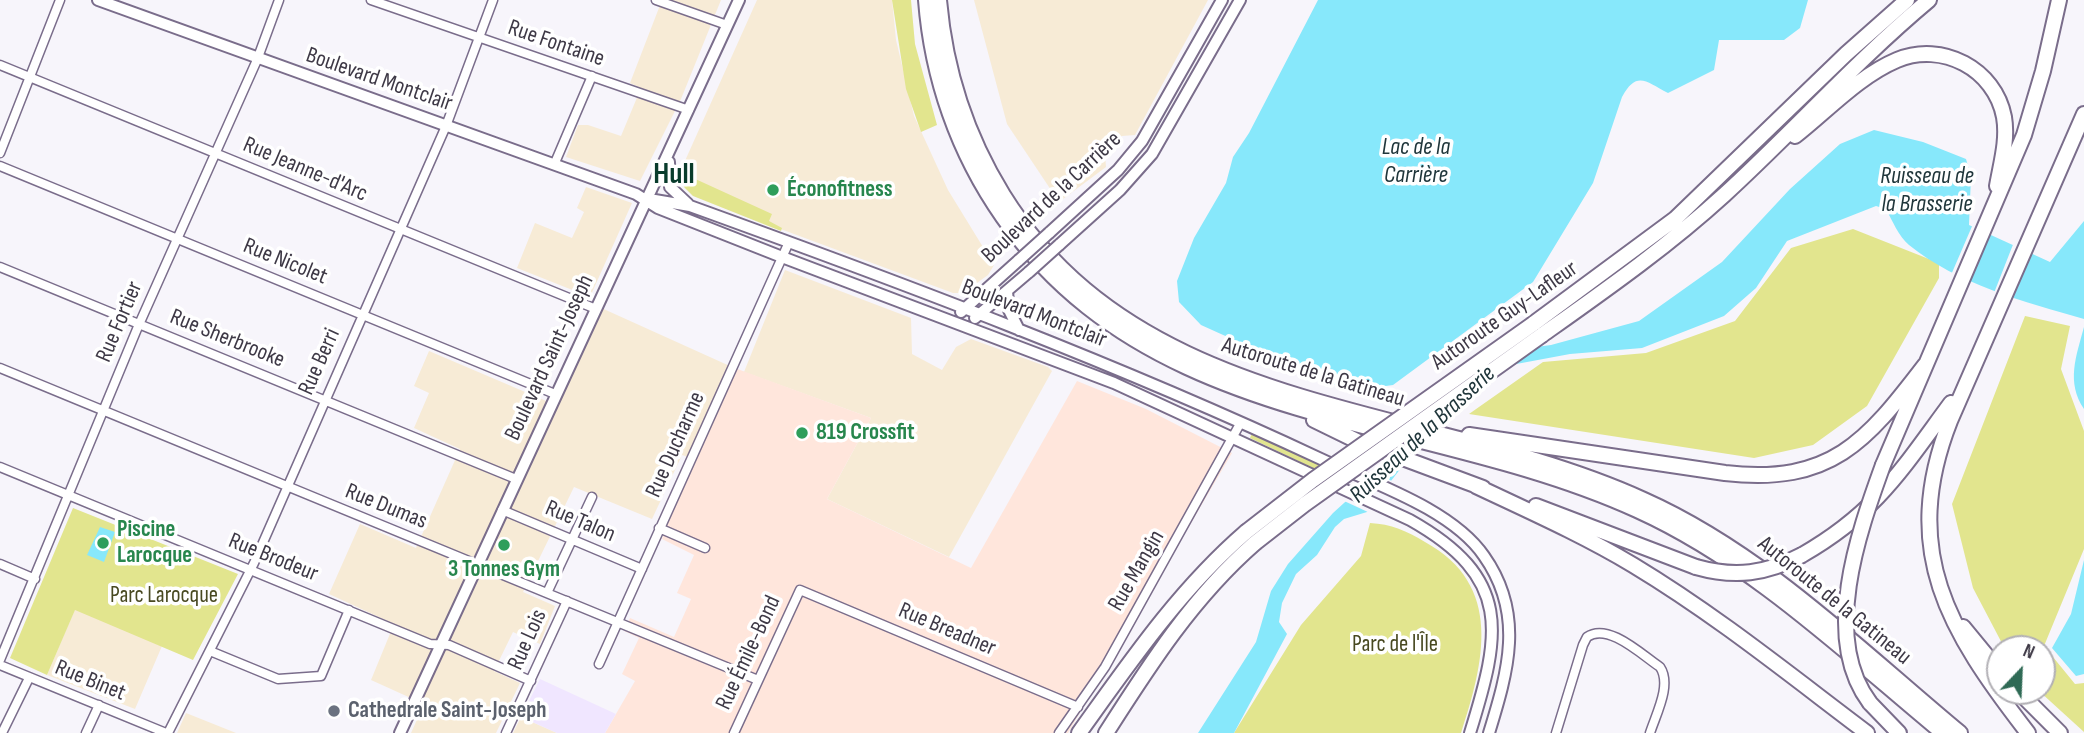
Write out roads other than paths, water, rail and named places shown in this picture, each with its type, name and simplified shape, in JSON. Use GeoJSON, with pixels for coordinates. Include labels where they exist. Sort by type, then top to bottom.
{"type":"FeatureCollection","features":[{"type":"Feature","properties":{"kind":"highway","name":"Autoroute de la Gatineau"},"geometry":{"type":"LineString","coordinates":[[926,0],[938,73],[957,133],[990,197],[1030,251],[1074,296],[1138,342],[1205,376],[1278,403],[1572,472],[1673,514],[1752,563],[1952,731]]}},
{"type":"Feature","properties":{"kind":"highway","name":"Autoroute de la Gatineau"},"geometry":{"type":"LineString","coordinates":[[939,0],[954,83],[980,153],[1025,226],[1079,284],[1141,330],[1197,359],[1280,391],[1394,429],[1425,430],[1437,440]]}},
{"type":"Feature","properties":{"kind":"highway","name":"Autoroute Guy-Lafleur"},"geometry":{"type":"LineString","coordinates":[[1537,330],[1696,201],[1854,47],[1907,0]]}},
{"type":"Feature","properties":{"kind":"highway","name":"Autoroute Guy-Lafleur"},"geometry":{"type":"LineString","coordinates":[[1079,733],[1165,615],[1203,572],[1250,538],[1306,485],[1656,253],[1736,183],[1852,68],[1929,0]]}},
{"type":"Feature","properties":{"kind":"highway"},"geometry":{"type":"LineString","coordinates":[[1899,733],[1870,703],[1852,672],[1845,631],[1859,544],[1883,465],[2029,121],[2059,0]]}},
{"type":"Feature","properties":{"kind":"highway"},"geometry":{"type":"LineString","coordinates":[[1736,183],[1881,69],[1909,55],[1934,54],[1954,58],[1973,68],[1988,83],[2000,105],[2005,142],[1993,211]]}},
{"type":"Feature","properties":{"kind":"highway"},"geometry":{"type":"LineString","coordinates":[[2028,733],[1964,645],[1944,600],[1932,555],[1930,500],[1940,450],[1966,384],[2084,114]]}},
{"type":"Feature","properties":{"kind":"highway"},"geometry":{"type":"LineString","coordinates":[[1425,430],[1508,439],[1734,474],[1759,475],[1797,471],[1832,459],[1860,441],[1878,424],[1925,365]]}},
{"type":"Feature","properties":{"kind":"highway"},"geometry":{"type":"LineString","coordinates":[[1278,403],[1375,448],[1577,520],[1696,567],[1724,574],[1750,574],[1772,569],[1802,555],[1848,524],[1882,494],[1912,461],[1966,384]]}},
{"type":"Feature","properties":{"kind":"highway"},"geometry":{"type":"LineString","coordinates":[[1476,486],[1586,538],[1654,578],[1734,632],[1867,733]]}},
{"type":"Feature","properties":{"kind":"highway","name":"Autoroute Guy-Lafleur"},"geometry":{"type":"LineString","coordinates":[[1106,733],[1179,623],[1250,538]]}},
{"type":"Feature","properties":{"kind":"highway"},"geometry":{"type":"LineString","coordinates":[[1944,600],[1986,655]]}},
{"type":"Feature","properties":{"kind":"highway"},"geometry":{"type":"LineString","coordinates":[[2032,705],[2060,733]]}},
{"type":"Feature","properties":{"kind":"highway"},"geometry":{"type":"LineString","coordinates":[[1952,731],[1973,733]]}},
{"type":"Feature","properties":{"kind":"main road","name":"Boulevard Montclair"},"geometry":{"type":"LineString","coordinates":[[98,0],[257,60],[648,199],[690,206],[1106,363],[1241,422],[1426,509],[1466,536],[1482,553],[1499,582],[1510,614],[1511,648],[1507,673],[1489,733]]}},
{"type":"Feature","properties":{"kind":"main road","name":"Boulevard Saint-Joseph"},"geometry":{"type":"LineString","coordinates":[[400,733],[739,0]]}},
{"type":"Feature","properties":{"kind":"main road","name":"Boulevard de la Carrière"},"geometry":{"type":"LineString","coordinates":[[952,321],[1118,170],[1148,134],[1223,0]]}},
{"type":"Feature","properties":{"kind":"main road","name":"Boulevard de la Carrière"},"geometry":{"type":"LineString","coordinates":[[964,326],[1007,292],[1120,190],[1152,154],[1240,0]]}},
{"type":"Feature","properties":{"kind":"main road"},"geometry":{"type":"LineString","coordinates":[[670,153],[667,173],[670,187],[690,206]]}},
{"type":"Feature","properties":{"kind":"main road","name":"Boulevard Montclair"},"geometry":{"type":"LineString","coordinates":[[648,199],[658,208],[782,257],[1114,383],[1423,527],[1453,548],[1469,565],[1486,596],[1493,619],[1492,659],[1470,733]]}},
{"type":"Feature","properties":{"kind":"main road"},"geometry":{"type":"LineString","coordinates":[[1007,292],[1009,310],[1019,330]]}},
{"type":"Feature","properties":{"kind":"street"},"geometry":{"type":"LineString","coordinates":[[0,153],[60,0]]}},
{"type":"Feature","properties":{"kind":"street","name":"Rue Fortier"},"geometry":{"type":"LineString","coordinates":[[0,663],[103,410],[257,60],[279,0]]}},
{"type":"Feature","properties":{"kind":"street","name":"Rue Fontaine"},"geometry":{"type":"LineString","coordinates":[[371,0],[689,110]]}},
{"type":"Feature","properties":{"kind":"street","name":"Rue Berri"},"geometry":{"type":"LineString","coordinates":[[167,733],[251,570],[446,126],[493,0]]}},
{"type":"Feature","properties":{"kind":"street"},"geometry":{"type":"LineString","coordinates":[[656,0],[727,25]]}},
{"type":"Feature","properties":{"kind":"street","name":"Rue Jeanne-d'Arc"},"geometry":{"type":"LineString","coordinates":[[0,65],[596,309]]}},
{"type":"Feature","properties":{"kind":"street"},"geometry":{"type":"LineString","coordinates":[[554,165],[592,76]]}},
{"type":"Feature","properties":{"kind":"street","name":"Rue Nicolet"},"geometry":{"type":"LineString","coordinates":[[0,166],[555,394]]}},
{"type":"Feature","properties":{"kind":"street","name":"Rue Ducharme"},"geometry":{"type":"LineString","coordinates":[[599,664],[789,242]]}},
{"type":"Feature","properties":{"kind":"street","name":"Rue Sherbrooke"},"geometry":{"type":"LineString","coordinates":[[0,267],[516,480]]}},
{"type":"Feature","properties":{"kind":"street","name":"Rue Dumas"},"geometry":{"type":"LineString","coordinates":[[0,368],[758,680]]}},
{"type":"Feature","properties":{"kind":"street","name":"Rue Mangin"},"geometry":{"type":"LineString","coordinates":[[1059,733],[1112,654],[1241,422]]}},
{"type":"Feature","properties":{"kind":"street","name":"Rue Brodeur"},"geometry":{"type":"LineString","coordinates":[[0,467],[430,644],[441,644],[531,681]]}},
{"type":"Feature","properties":{"kind":"street","name":"Rue Lois"},"geometry":{"type":"LineString","coordinates":[[547,593],[592,497]]}},
{"type":"Feature","properties":{"kind":"street","name":"Rue Talon"},"geometry":{"type":"LineString","coordinates":[[502,510],[642,569]]}},
{"type":"Feature","properties":{"kind":"street"},"geometry":{"type":"LineString","coordinates":[[659,528],[705,548]]}},
{"type":"Feature","properties":{"kind":"street"},"geometry":{"type":"LineString","coordinates":[[0,565],[34,579]]}},
{"type":"Feature","properties":{"kind":"street","name":"Rue Breadner"},"geometry":{"type":"LineString","coordinates":[[800,590],[1078,707]]}},
{"type":"Feature","properties":{"kind":"street","name":"Rue Émile-Bond"},"geometry":{"type":"LineString","coordinates":[[734,733],[800,590]]}},
{"type":"Feature","properties":{"kind":"street","name":"Rue Lois"},"geometry":{"type":"LineString","coordinates":[[506,733],[567,601]]}},
{"type":"Feature","properties":{"kind":"street"},"geometry":{"type":"LineString","coordinates":[[210,651],[278,679],[321,676],[349,610]]}},
{"type":"Feature","properties":{"kind":"street"},"geometry":{"type":"LineString","coordinates":[[1556,733],[1583,645],[1587,637],[1599,632],[1612,636],[1664,672],[1665,685],[1650,733]]}},
{"type":"Feature","properties":{"kind":"street","name":"Rue Binet"},"geometry":{"type":"LineString","coordinates":[[0,663],[29,678],[167,733]]}},
{"type":"Feature","properties":{"kind":"street"},"geometry":{"type":"LineString","coordinates":[[2,733],[29,678]]}},
{"type":"Feature","properties":{"kind":"street"},"geometry":{"type":"LineString","coordinates":[[86,733],[99,705]]}},
{"type":"Feature","properties":{"kind":"water","name":"Lac de la Carrière"},"geometry":{"type":"Polygon","coordinates":[[[1318,0],[1808,0],[1800,28],[1784,40],[1719,40],[1714,70],[1668,93],[1648,82],[1632,83],[1622,97],[1593,183],[1533,282],[1393,385],[1371,388],[1334,385],[1201,325],[1179,302],[1177,281],[1194,238],[1226,183],[1233,157],[1249,133],[1318,0]]]}},
{"type":"Feature","properties":{"kind":"water","name":"Ruisseau de la Brasserie"},"geometry":{"type":"Polygon","coordinates":[[[1874,130],[1923,142],[1966,159],[1971,176],[1969,225],[2050,262],[2084,221],[2084,319],[1992,290],[1948,271],[1905,242],[1886,209],[1876,206],[1787,241],[1756,288],[1724,316],[1642,348],[1570,354],[1511,365],[1442,415],[1367,512],[1344,519],[1335,527],[1317,555],[1296,574],[1282,603],[1279,622],[1287,634],[1234,733],[1198,733],[1256,642],[1271,591],[1288,564],[1333,513],[1388,463],[1437,402],[1514,350],[1551,345],[1639,321],[1722,262],[1790,189],[1840,144],[1874,130]]]}},
{"type":"Feature","properties":{"kind":"water"},"geometry":{"type":"Polygon","coordinates":[[[2084,327],[2084,409],[2075,389],[2074,369],[2084,327]]]}},
{"type":"Feature","properties":{"kind":"water","name":"Piscine Larocque"},"geometry":{"type":"Polygon","coordinates":[[[100,527],[115,532],[104,562],[87,555],[100,527]]]}},
{"type":"Feature","properties":{"kind":"water"},"geometry":{"type":"Polygon","coordinates":[[[2084,560],[2084,674],[2076,676],[2056,653],[2056,641],[2071,614],[2084,560]]]}},
{"type":"Feature","properties":{"kind":"place","name":"Éconofitness"},"geometry":{"type":"Point","coordinates":[773,190]}},
{"type":"Feature","properties":{"kind":"place","name":"819 Crossfit"},"geometry":{"type":"Point","coordinates":[802,433]}},
{"type":"Feature","properties":{"kind":"place","name":"Piscine Larocque"},"geometry":{"type":"Point","coordinates":[103,543]}},
{"type":"Feature","properties":{"kind":"place","name":"3 Tonnes Gym"},"geometry":{"type":"Point","coordinates":[504,545]}},
{"type":"Feature","properties":{"kind":"place","name":"Cathedrale Saint-Joseph"},"geometry":{"type":"Point","coordinates":[334,711]}},
{"type":"Feature","properties":{"kind":"district","name":"Hull"},"geometry":{"type":"Point","coordinates":[674,175]}},
{"type":"Feature","properties":{"kind":"park label","name":"Parc Larocque"},"geometry":{"type":"Point","coordinates":[164,596]}},
{"type":"Feature","properties":{"kind":"park label","name":"Parc de l'Île"},"geometry":{"type":"Point","coordinates":[1395,645]}}]}
